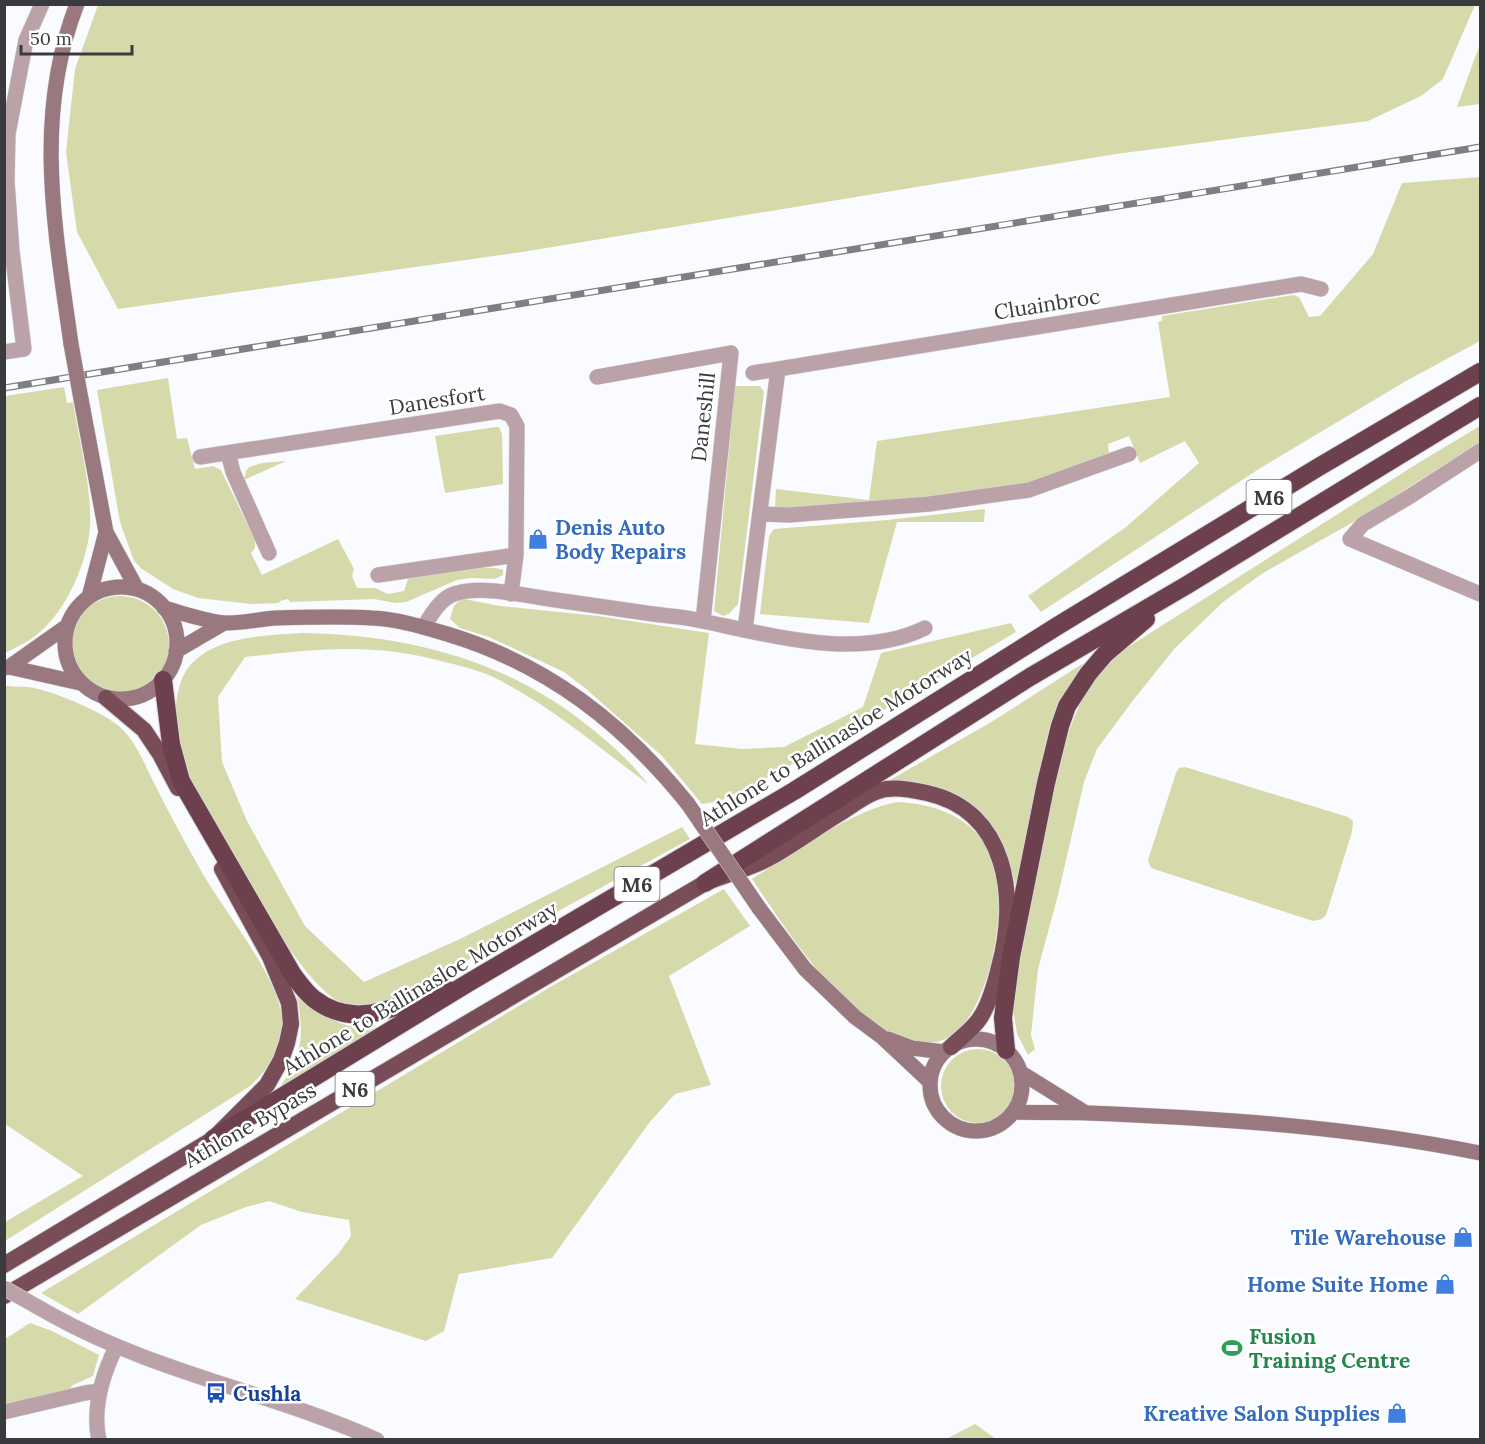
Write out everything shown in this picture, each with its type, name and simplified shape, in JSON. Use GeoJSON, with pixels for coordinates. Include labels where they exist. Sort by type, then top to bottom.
{"type":"FeatureCollection","features":[{"type":"Feature","properties":{"kind":"highway","name":"Athlone to Ballinasloe Motorway"},"geometry":{"type":"LineString","coordinates":[[213,1139],[468,983],[794,791],[1069,619],[1480,372]]}},
{"type":"Feature","properties":{"kind":"highway","name":"M6"},"geometry":{"type":"LineString","coordinates":[[705,883],[1030,677],[1187,585],[1480,406]]}},
{"type":"Feature","properties":{"kind":"highway"},"geometry":{"type":"LineString","coordinates":[[1006,1050],[1003,1018],[1011,957],[1046,783],[1067,706],[1088,674],[1105,654],[1187,585]]}},
{"type":"Feature","properties":{"kind":"highway"},"geometry":{"type":"LineString","coordinates":[[163,680],[171,744],[182,781],[293,975],[313,998],[331,1010],[351,1016],[368,1015],[468,983]]}},
{"type":"Feature","properties":{"kind":"highway","name":"Athlone Bypass"},"geometry":{"type":"LineString","coordinates":[[4,1265],[213,1139],[267,1084],[287,1043],[291,1024],[290,1003],[270,957],[160,754],[144,730],[106,698]]}},
{"type":"Feature","properties":{"kind":"highway","name":"Athlone Bypass"},"geometry":{"type":"LineString","coordinates":[[4,1296],[705,883],[771,857],[864,797],[885,789],[898,788],[946,797],[967,810],[985,828],[1004,871],[1009,899],[1008,925],[993,991],[980,1018],[947,1050]]}},
{"type":"Feature","properties":{"kind":"main road"},"geometry":{"type":"LineString","coordinates":[[77,4],[56,72],[51,145],[52,214],[71,344],[106,532],[137,589]]}},
{"type":"Feature","properties":{"kind":"main road"},"geometry":{"type":"LineString","coordinates":[[89,597],[106,532]]}},
{"type":"Feature","properties":{"kind":"main road"},"geometry":{"type":"LineString","coordinates":[[124,587],[148,594],[164,608],[174,626],[177,638],[176,651],[170,670],[163,680],[147,693],[129,699],[106,698],[92,692],[72,673],[65,651],[67,626],[78,606],[89,597],[105,589],[124,587]]}},
{"type":"Feature","properties":{"kind":"main road"},"geometry":{"type":"LineString","coordinates":[[164,608],[224,623],[328,616],[375,618],[424,627],[471,641],[515,659],[578,697],[611,722],[642,751],[688,804],[759,908],[805,969],[855,1017],[882,1037],[930,1082]]}},
{"type":"Feature","properties":{"kind":"main road"},"geometry":{"type":"LineString","coordinates":[[176,651],[224,623]]}},
{"type":"Feature","properties":{"kind":"main road"},"geometry":{"type":"LineString","coordinates":[[7,667],[67,626]]}},
{"type":"Feature","properties":{"kind":"main road"},"geometry":{"type":"LineString","coordinates":[[7,667],[80,682]]}},
{"type":"Feature","properties":{"kind":"main road"},"geometry":{"type":"LineString","coordinates":[[882,1037],[912,1048],[947,1050]]}},
{"type":"Feature","properties":{"kind":"main road"},"geometry":{"type":"LineString","coordinates":[[980,1040],[999,1045],[1006,1050],[1017,1064],[1023,1088],[1015,1112],[1005,1121],[983,1131],[963,1130],[954,1126],[940,1114],[932,1097],[930,1082],[934,1069],[947,1050],[963,1041],[980,1040]]}},
{"type":"Feature","properties":{"kind":"main road"},"geometry":{"type":"LineString","coordinates":[[1020,1072],[1086,1113]]}},
{"type":"Feature","properties":{"kind":"main road"},"geometry":{"type":"LineString","coordinates":[[1015,1112],[1235,1120],[1311,1127],[1480,1153]]}},
{"type":"Feature","properties":{"kind":"street"},"geometry":{"type":"LineString","coordinates":[[4,352],[24,349],[7,181],[8,134],[26,40],[42,4]]}},
{"type":"Feature","properties":{"kind":"street","name":"Cluainbroc"},"geometry":{"type":"LineString","coordinates":[[753,373],[1301,284],[1321,289]]}},
{"type":"Feature","properties":{"kind":"street","name":"Daneshill"},"geometry":{"type":"LineString","coordinates":[[597,377],[731,353],[702,621]]}},
{"type":"Feature","properties":{"kind":"street"},"geometry":{"type":"LineString","coordinates":[[745,630],[778,369]]}},
{"type":"Feature","properties":{"kind":"street","name":"Danesfort"},"geometry":{"type":"LineString","coordinates":[[200,457],[500,411],[511,415],[517,426],[516,555],[512,594]]}},
{"type":"Feature","properties":{"kind":"street"},"geometry":{"type":"LineString","coordinates":[[1480,451],[1363,524],[1350,539],[1480,594]]}},
{"type":"Feature","properties":{"kind":"street"},"geometry":{"type":"LineString","coordinates":[[228,453],[232,472],[268,553]]}},
{"type":"Feature","properties":{"kind":"street"},"geometry":{"type":"LineString","coordinates":[[761,514],[789,515],[929,504],[1029,490],[1130,454]]}},
{"type":"Feature","properties":{"kind":"street"},"geometry":{"type":"LineString","coordinates":[[378,575],[516,555]]}},
{"type":"Feature","properties":{"kind":"street"},"geometry":{"type":"LineString","coordinates":[[424,627],[432,614],[450,596],[471,591],[512,594],[702,621],[808,641],[863,644],[893,640],[925,628]]}},
{"type":"Feature","properties":{"kind":"street"},"geometry":{"type":"LineString","coordinates":[[4,1288],[116,1347],[175,1370],[346,1426],[377,1440]]}},
{"type":"Feature","properties":{"kind":"street"},"geometry":{"type":"LineString","coordinates":[[99,1440],[97,1432],[99,1392],[116,1347]]}},
{"type":"Feature","properties":{"kind":"street"},"geometry":{"type":"LineString","coordinates":[[4,1412],[85,1393],[99,1392]]}},
{"type":"Feature","properties":{"kind":"green space"},"geometry":{"type":"Polygon","coordinates":[[[98,4],[1475,5],[1443,79],[1421,96],[1368,121],[1116,154],[522,252],[118,309],[77,232],[66,152],[75,69],[98,4]]]}},
{"type":"Feature","properties":{"kind":"green space"},"geometry":{"type":"Polygon","coordinates":[[[1480,44],[1480,104],[1457,107],[1480,44]]]}},
{"type":"Feature","properties":{"kind":"green space"},"geometry":{"type":"Polygon","coordinates":[[[1480,177],[1480,341],[1406,381],[1262,467],[1041,612],[1028,596],[1126,527],[1199,463],[1185,441],[1140,463],[1129,436],[1108,444],[1109,455],[1031,484],[1002,489],[836,507],[775,508],[776,489],[869,500],[877,441],[1170,397],[1158,322],[1162,321],[1162,316],[1293,295],[1299,297],[1309,317],[1320,316],[1373,254],[1402,183],[1480,177]]]}},
{"type":"Feature","properties":{"kind":"green space"},"geometry":{"type":"Polygon","coordinates":[[[168,378],[177,439],[187,438],[195,469],[213,466],[221,470],[255,540],[255,548],[251,553],[262,575],[338,539],[354,569],[352,576],[357,588],[375,588],[388,594],[404,591],[408,579],[412,577],[486,568],[503,570],[503,575],[495,579],[457,580],[406,602],[395,603],[374,599],[290,602],[288,599],[279,603],[251,604],[198,598],[173,589],[142,569],[134,561],[120,522],[97,390],[168,378]]]}},
{"type":"Feature","properties":{"kind":"green space"},"geometry":{"type":"Polygon","coordinates":[[[735,386],[760,386],[764,392],[738,604],[729,614],[723,616],[714,611],[735,386]]]}},
{"type":"Feature","properties":{"kind":"green space"},"geometry":{"type":"Polygon","coordinates":[[[64,387],[67,403],[73,402],[87,480],[90,526],[85,554],[74,584],[59,611],[36,635],[5,653],[5,396],[64,387]]]}},
{"type":"Feature","properties":{"kind":"green space"},"geometry":{"type":"Polygon","coordinates":[[[1480,426],[1480,442],[1362,517],[1263,573],[1223,602],[1175,648],[1097,749],[1084,782],[1038,969],[1031,1035],[1035,1049],[1028,1055],[1017,1034],[1014,1014],[1011,1013],[1011,990],[1052,792],[1066,738],[1081,701],[1102,670],[1125,649],[1480,426]]]}},
{"type":"Feature","properties":{"kind":"green space"},"geometry":{"type":"Polygon","coordinates":[[[499,427],[502,434],[503,484],[445,493],[435,436],[499,427]]]}},
{"type":"Feature","properties":{"kind":"green space"},"geometry":{"type":"Polygon","coordinates":[[[286,461],[244,480],[249,467],[262,463],[286,461]]]}},
{"type":"Feature","properties":{"kind":"green space"},"geometry":{"type":"Polygon","coordinates":[[[985,509],[984,522],[897,522],[869,623],[760,614],[769,536],[774,529],[985,509]]]}},
{"type":"Feature","properties":{"kind":"green space"},"geometry":{"type":"Polygon","coordinates":[[[120,596],[130,597],[147,604],[161,618],[168,635],[168,655],[161,672],[147,686],[130,693],[120,694],[110,693],[93,686],[79,672],[72,655],[71,645],[72,635],[79,618],[93,604],[110,597],[120,596]]]}},
{"type":"Feature","properties":{"kind":"green space"},"geometry":{"type":"Polygon","coordinates":[[[464,599],[500,606],[598,616],[709,633],[695,744],[743,749],[784,747],[863,707],[881,653],[1011,623],[1016,632],[777,773],[720,801],[702,804],[662,756],[564,672],[489,637],[460,628],[450,619],[456,604],[464,599]]]}},
{"type":"Feature","properties":{"kind":"green space"},"geometry":{"type":"Polygon","coordinates":[[[303,633],[377,639],[413,645],[448,653],[515,679],[578,718],[624,757],[648,784],[534,700],[493,677],[475,670],[419,656],[369,650],[321,650],[245,657],[218,697],[222,762],[247,821],[305,926],[364,982],[460,939],[682,827],[690,839],[386,1005],[359,1007],[333,998],[291,952],[209,818],[182,763],[176,739],[177,695],[183,676],[199,657],[226,643],[241,639],[303,633]]]}},
{"type":"Feature","properties":{"kind":"green space"},"geometry":{"type":"Polygon","coordinates":[[[1082,664],[1084,668],[1020,882],[1015,884],[1006,851],[996,831],[968,804],[883,784],[993,721],[1082,664]]]}},
{"type":"Feature","properties":{"kind":"green space"},"geometry":{"type":"Polygon","coordinates":[[[4,687],[34,688],[67,699],[113,722],[131,740],[199,867],[262,965],[280,1006],[282,1023],[279,1041],[272,1058],[250,1086],[5,1241],[5,1222],[83,1176],[5,1124],[4,687]]]}},
{"type":"Feature","properties":{"kind":"green space"},"geometry":{"type":"Polygon","coordinates":[[[1185,767],[1348,817],[1353,821],[1352,832],[1326,915],[1322,919],[1313,921],[1151,868],[1148,860],[1176,773],[1179,768],[1185,767]]]}},
{"type":"Feature","properties":{"kind":"green space"},"geometry":{"type":"Polygon","coordinates":[[[898,802],[935,808],[947,812],[968,825],[987,847],[998,878],[998,921],[994,947],[988,974],[978,1000],[966,1021],[950,1036],[931,1043],[889,1032],[865,1017],[843,997],[801,950],[752,879],[843,823],[880,806],[898,802]]]}},
{"type":"Feature","properties":{"kind":"green space"},"geometry":{"type":"Polygon","coordinates":[[[724,889],[750,926],[669,976],[711,1085],[675,1094],[649,1123],[552,1258],[459,1274],[444,1331],[426,1341],[295,1299],[339,1253],[351,1236],[349,1220],[302,1212],[269,1201],[246,1207],[201,1225],[78,1314],[41,1293],[552,986],[724,889]]]}},
{"type":"Feature","properties":{"kind":"green space"},"geometry":{"type":"Polygon","coordinates":[[[296,989],[317,1009],[333,1020],[351,1026],[385,1029],[280,1093],[279,1088],[294,1063],[300,1040],[300,1016],[296,989]]]}},
{"type":"Feature","properties":{"kind":"green space"},"geometry":{"type":"Polygon","coordinates":[[[971,1049],[985,1049],[999,1055],[1009,1065],[1015,1079],[1013,1100],[999,1117],[985,1123],[971,1123],[957,1117],[947,1107],[941,1093],[941,1079],[947,1065],[957,1055],[971,1049]]]}},
{"type":"Feature","properties":{"kind":"green space"},"geometry":{"type":"Polygon","coordinates":[[[30,1323],[52,1331],[99,1355],[93,1376],[71,1386],[72,1392],[5,1407],[5,1339],[30,1323]]]}},
{"type":"Feature","properties":{"kind":"green space"},"geometry":{"type":"Polygon","coordinates":[[[975,1424],[996,1439],[946,1439],[975,1424]]]}},
{"type":"Feature","properties":{"kind":"railway"},"geometry":{"type":"LineString","coordinates":[[4,388],[1480,147]]}},
{"type":"Feature","properties":{"kind":"place","name":"Denis Auto Body Repairs"},"geometry":{"type":"Point","coordinates":[538,539]}},
{"type":"Feature","properties":{"kind":"place","name":"Tile Warehouse"},"geometry":{"type":"Point","coordinates":[1463,1237]}},
{"type":"Feature","properties":{"kind":"place","name":"Home Suite Home"},"geometry":{"type":"Point","coordinates":[1445,1284]}},
{"type":"Feature","properties":{"kind":"place","name":"Fusion Training Centre"},"geometry":{"type":"Point","coordinates":[1232,1348]}},
{"type":"Feature","properties":{"kind":"place","name":"Cushla"},"geometry":{"type":"Point","coordinates":[216,1393]}},
{"type":"Feature","properties":{"kind":"place","name":"Kreative Salon Supplies"},"geometry":{"type":"Point","coordinates":[1397,1413]}}]}
